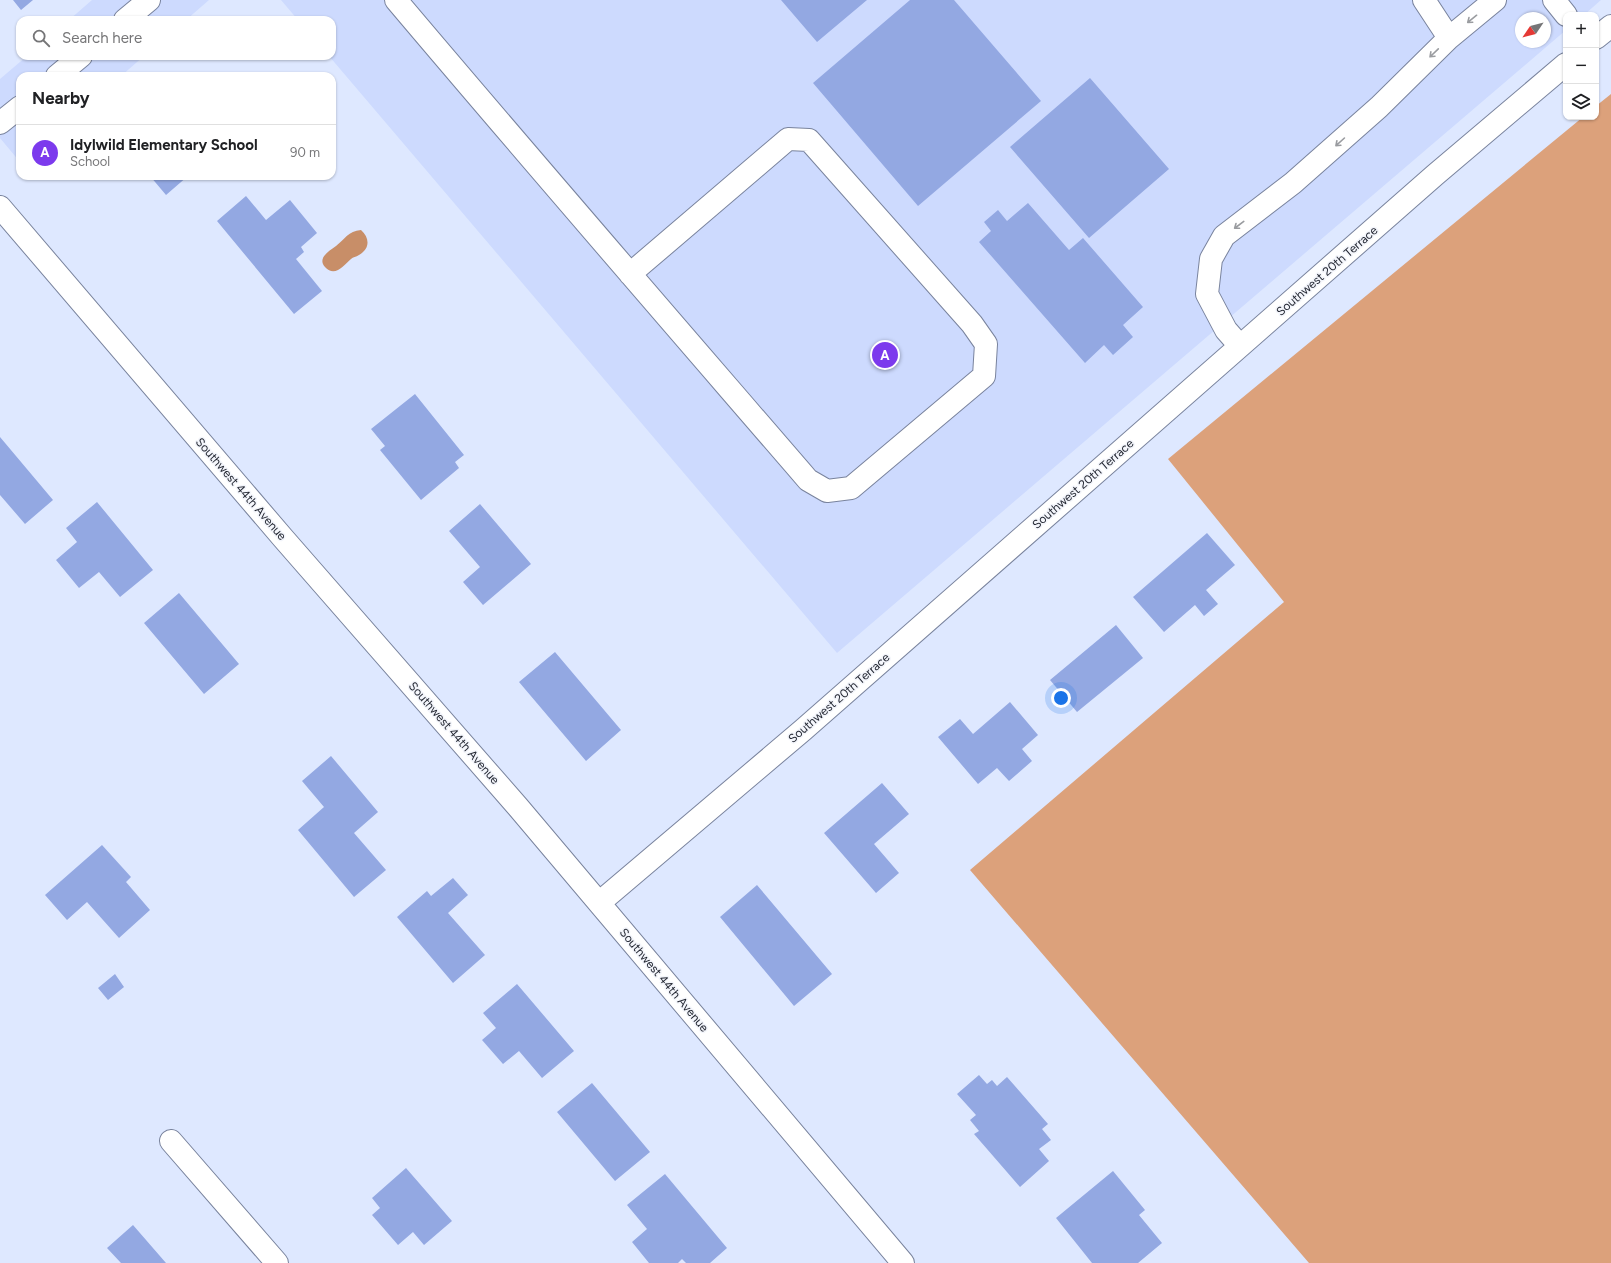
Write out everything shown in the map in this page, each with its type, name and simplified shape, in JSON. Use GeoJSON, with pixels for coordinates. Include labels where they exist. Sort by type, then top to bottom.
{"type":"FeatureCollection","features":[{"type":"Feature","properties":{"kind":"street"},"geometry":{"type":"LineString","coordinates":[[130,16],[149,0]]}},
{"type":"Feature","properties":{"kind":"street"},"geometry":{"type":"LineString","coordinates":[[396,0],[630,274],[808,480],[827,492],[850,488],[984,376],[986,344],[972,324],[809,140],[788,139],[630,274]]}},
{"type":"Feature","properties":{"kind":"street"},"geometry":{"type":"LineString","coordinates":[[1424,0],[1449,38]]}},
{"type":"Feature","properties":{"kind":"street"},"geometry":{"type":"LineString","coordinates":[[1240,346],[1226,330],[1207,294],[1211,259],[1224,236],[1294,184],[1378,107],[1449,38],[1495,0]]}},
{"type":"Feature","properties":{"kind":"street"},"geometry":{"type":"LineString","coordinates":[[1554,0],[1564,12]]}},
{"type":"Feature","properties":{"kind":"street"},"geometry":{"type":"LineString","coordinates":[[1599,36],[1611,26]]}},
{"type":"Feature","properties":{"kind":"street"},"geometry":{"type":"LineString","coordinates":[[62,72],[76,60]]}},
{"type":"Feature","properties":{"kind":"street","name":"Southwest 20th Terrace"},"geometry":{"type":"LineString","coordinates":[[599,903],[803,730],[1240,346],[1563,67]]}},
{"type":"Feature","properties":{"kind":"street"},"geometry":{"type":"LineString","coordinates":[[0,123],[16,110]]}},
{"type":"Feature","properties":{"kind":"street","name":"Southwest 44th Avenue"},"geometry":{"type":"LineString","coordinates":[[0,207],[278,532],[518,807],[903,1263]]}},
{"type":"Feature","properties":{"kind":"street"},"geometry":{"type":"LineString","coordinates":[[170,1141],[277,1263]]}},
{"type":"Feature","properties":{"kind":"shaded area"},"geometry":{"type":"Polygon","coordinates":[[[92,0],[209,0],[191,16],[74,16],[92,0]]]}},
{"type":"Feature","properties":{"kind":"shaded area"},"geometry":{"type":"Polygon","coordinates":[[[281,0],[1601,0],[1587,12],[1563,12],[1563,33],[1551,43],[1551,12],[1515,12],[1515,48],[1545,48],[837,653],[332,60],[336,60],[336,16],[295,16],[281,0]]]}},
{"type":"Feature","properties":{"kind":"shaded area"},"geometry":{"type":"Polygon","coordinates":[[[22,60],[139,60],[126,72],[16,72],[16,157],[0,138],[0,79],[22,60]]]}},
{"type":"Feature","properties":{"kind":"shaded area"},"geometry":{"type":"Polygon","coordinates":[[[1611,94],[1611,1263],[1309,1263],[970,870],[1284,602],[1168,459],[1579,120],[1599,120],[1599,104],[1611,94]]]}},
{"type":"Feature","properties":{"kind":"shaded area"},"geometry":{"type":"Polygon","coordinates":[[[361,230],[366,236],[368,243],[363,253],[352,258],[336,271],[329,270],[325,267],[322,261],[327,252],[353,232],[361,230]]]}},
{"type":"Feature","properties":{"kind":"building"},"geometry":{"type":"Polygon","coordinates":[[[13,0],[33,0],[21,10],[13,0]]]}},
{"type":"Feature","properties":{"kind":"building"},"geometry":{"type":"Polygon","coordinates":[[[781,0],[867,0],[817,42],[781,0]]]}},
{"type":"Feature","properties":{"kind":"building"},"geometry":{"type":"Polygon","coordinates":[[[910,0],[954,0],[1041,101],[918,206],[813,83],[910,0]]]}},
{"type":"Feature","properties":{"kind":"building"},"geometry":{"type":"Polygon","coordinates":[[[1090,78],[1169,169],[1089,238],[1010,147],[1090,78]]]}},
{"type":"Feature","properties":{"kind":"building"},"geometry":{"type":"Polygon","coordinates":[[[153,180],[183,180],[166,195],[153,180]]]}},
{"type":"Feature","properties":{"kind":"building"},"geometry":{"type":"Polygon","coordinates":[[[246,196],[266,220],[290,200],[317,233],[301,247],[304,252],[296,259],[322,291],[294,314],[217,221],[246,196]]]}},
{"type":"Feature","properties":{"kind":"building"},"geometry":{"type":"Polygon","coordinates":[[[1028,203],[1069,250],[1083,238],[1143,307],[1123,325],[1133,337],[1113,355],[1104,345],[1085,363],[979,242],[991,231],[984,222],[998,210],[1007,221],[1028,203]]]}},
{"type":"Feature","properties":{"kind":"building"},"geometry":{"type":"Polygon","coordinates":[[[415,394],[464,455],[455,462],[459,468],[421,500],[380,450],[385,446],[371,429],[415,394]]]}},
{"type":"Feature","properties":{"kind":"building"},"geometry":{"type":"Polygon","coordinates":[[[0,437],[53,500],[25,524],[0,495],[0,437]]]}},
{"type":"Feature","properties":{"kind":"building"},"geometry":{"type":"Polygon","coordinates":[[[97,502],[153,570],[120,597],[99,572],[79,588],[56,560],[77,542],[66,528],[97,502]]]}},
{"type":"Feature","properties":{"kind":"building"},"geometry":{"type":"Polygon","coordinates":[[[480,504],[531,564],[483,605],[463,582],[480,567],[449,531],[480,504]]]}},
{"type":"Feature","properties":{"kind":"building"},"geometry":{"type":"Polygon","coordinates":[[[1207,533],[1235,565],[1206,590],[1218,604],[1204,616],[1195,605],[1164,632],[1133,597],[1207,533]]]}},
{"type":"Feature","properties":{"kind":"building"},"geometry":{"type":"Polygon","coordinates":[[[179,593],[239,664],[204,694],[144,623],[179,593]]]}},
{"type":"Feature","properties":{"kind":"building"},"geometry":{"type":"Polygon","coordinates":[[[1116,625],[1143,658],[1077,712],[1050,680],[1116,625]]]}},
{"type":"Feature","properties":{"kind":"building"},"geometry":{"type":"Polygon","coordinates":[[[555,652],[621,730],[586,761],[519,682],[555,652]]]}},
{"type":"Feature","properties":{"kind":"building"},"geometry":{"type":"Polygon","coordinates":[[[1010,702],[1038,735],[1022,749],[1032,761],[1009,781],[997,768],[978,784],[938,737],[960,719],[973,734],[1010,702]]]}},
{"type":"Feature","properties":{"kind":"building"},"geometry":{"type":"Polygon","coordinates":[[[331,756],[378,812],[354,833],[386,870],[354,897],[298,830],[324,807],[302,781],[331,756]]]}},
{"type":"Feature","properties":{"kind":"building"},"geometry":{"type":"Polygon","coordinates":[[[882,783],[909,814],[874,844],[899,873],[876,893],[824,833],[882,783]]]}},
{"type":"Feature","properties":{"kind":"building"},"geometry":{"type":"Polygon","coordinates":[[[102,845],[131,877],[126,882],[150,910],[119,938],[87,902],[67,920],[45,895],[102,845]]]}},
{"type":"Feature","properties":{"kind":"building"},"geometry":{"type":"Polygon","coordinates":[[[453,878],[468,895],[448,913],[485,955],[453,983],[397,917],[427,891],[431,896],[453,878]]]}},
{"type":"Feature","properties":{"kind":"building"},"geometry":{"type":"Polygon","coordinates":[[[757,885],[832,974],[794,1006],[720,917],[757,885]]]}},
{"type":"Feature","properties":{"kind":"building"},"geometry":{"type":"Polygon","coordinates":[[[115,974],[124,987],[108,1000],[98,988],[115,974]]]}},
{"type":"Feature","properties":{"kind":"building"},"geometry":{"type":"Polygon","coordinates":[[[517,984],[574,1051],[542,1078],[519,1051],[503,1064],[482,1040],[496,1028],[483,1013],[517,984]]]}},
{"type":"Feature","properties":{"kind":"building"},"geometry":{"type":"Polygon","coordinates":[[[979,1075],[987,1084],[992,1080],[997,1086],[1007,1077],[1048,1124],[1042,1129],[1051,1140],[1039,1149],[1049,1161],[1020,1187],[974,1134],[979,1131],[970,1120],[976,1115],[957,1094],[979,1075]]]}},
{"type":"Feature","properties":{"kind":"building"},"geometry":{"type":"Polygon","coordinates":[[[592,1083],[650,1152],[615,1181],[557,1112],[592,1083]]]}},
{"type":"Feature","properties":{"kind":"building"},"geometry":{"type":"Polygon","coordinates":[[[406,1168],[452,1221],[424,1245],[413,1232],[398,1245],[372,1215],[380,1208],[372,1198],[406,1168]]]}},
{"type":"Feature","properties":{"kind":"building"},"geometry":{"type":"Polygon","coordinates":[[[1113,1171],[1145,1210],[1139,1215],[1162,1243],[1138,1263],[1092,1263],[1056,1218],[1113,1171]]]}},
{"type":"Feature","properties":{"kind":"building"},"geometry":{"type":"Polygon","coordinates":[[[665,1174],[727,1248],[710,1263],[686,1263],[682,1259],[678,1263],[649,1263],[632,1242],[647,1229],[627,1205],[665,1174]]]}},
{"type":"Feature","properties":{"kind":"building"},"geometry":{"type":"Polygon","coordinates":[[[133,1225],[166,1263],[121,1263],[107,1248],[133,1225]]]}},
{"type":"Feature","properties":{"kind":"place","name":"Idylwild Elementary School"},"geometry":{"type":"Point","coordinates":[885,355]}}]}
